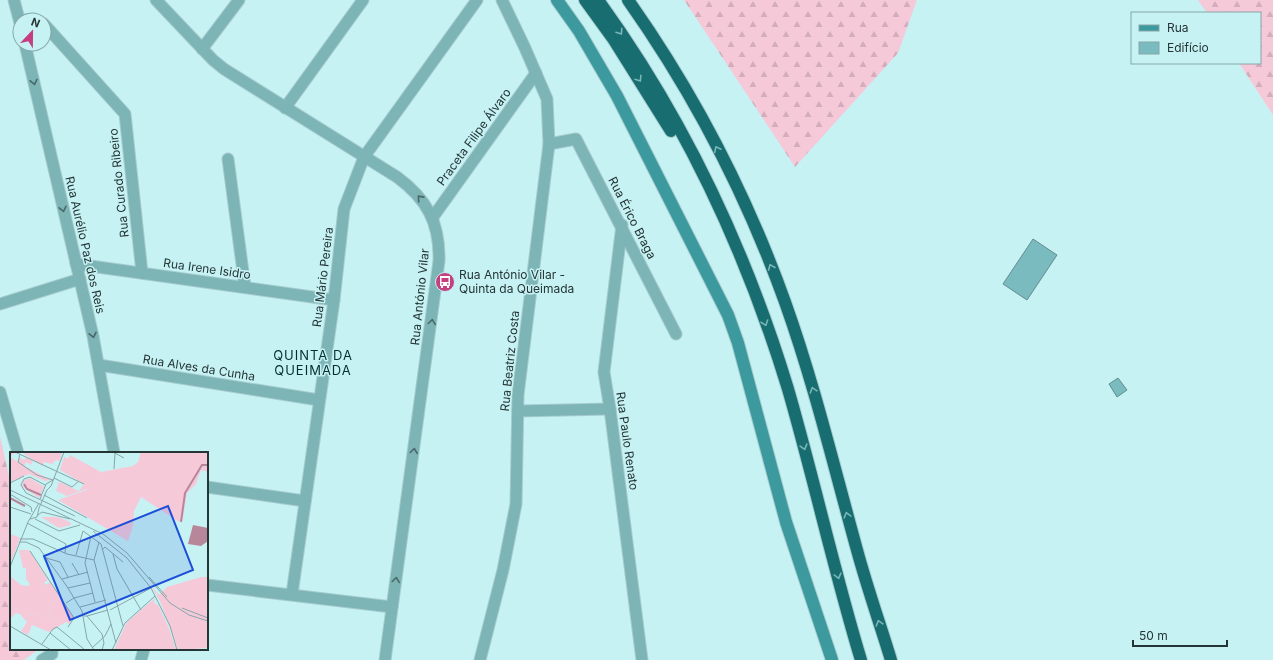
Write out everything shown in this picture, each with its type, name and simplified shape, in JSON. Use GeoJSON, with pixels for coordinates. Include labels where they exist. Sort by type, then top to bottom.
{"type":"FeatureCollection","features":[{"type":"Feature","properties":{"kind":"highway"},"geometry":{"type":"LineString","coordinates":[[586,0],[614,40],[656,106],[727,227]]}},
{"type":"Feature","properties":{"kind":"highway"},"geometry":{"type":"LineString","coordinates":[[598,0],[663,100],[703,174],[748,274],[779,363],[861,660]]}},
{"type":"Feature","properties":{"kind":"highway"},"geometry":{"type":"LineString","coordinates":[[628,0],[666,58],[711,137],[760,241],[784,301],[802,355],[858,553],[891,660]]}},
{"type":"Feature","properties":{"kind":"street"},"geometry":{"type":"LineString","coordinates":[[14,0],[17,12]]}},
{"type":"Feature","properties":{"kind":"street","name":"Rua António Vilar"},"geometry":{"type":"LineString","coordinates":[[156,0],[224,70],[408,185],[424,202],[433,217],[439,248],[439,261],[385,660]]}},
{"type":"Feature","properties":{"kind":"street"},"geometry":{"type":"LineString","coordinates":[[202,48],[239,0]]}},
{"type":"Feature","properties":{"kind":"street"},"geometry":{"type":"LineString","coordinates":[[285,108],[363,0]]}},
{"type":"Feature","properties":{"kind":"street","name":"Rua Mário Pereira"},"geometry":{"type":"LineString","coordinates":[[292,594],[334,300],[344,209],[364,157],[477,0]]}},
{"type":"Feature","properties":{"kind":"street","name":"Rua Beatriz Costa"},"geometry":{"type":"LineString","coordinates":[[480,660],[503,570],[516,504],[518,411],[521,372],[550,144],[547,99],[502,0]]}},
{"type":"Feature","properties":{"kind":"street"},"geometry":{"type":"LineString","coordinates":[[557,0],[579,31],[617,96],[728,315],[738,344],[786,522],[830,660]]}},
{"type":"Feature","properties":{"kind":"street","name":"Rua Curado Ribeiro"},"geometry":{"type":"LineString","coordinates":[[52,33],[125,114],[142,273]]}},
{"type":"Feature","properties":{"kind":"street","name":"Rua Aurélio Paz dos Reis"},"geometry":{"type":"LineString","coordinates":[[27,52],[99,365],[114,452]]}},
{"type":"Feature","properties":{"kind":"street","name":"Praceta Filipe Álvaro"},"geometry":{"type":"LineString","coordinates":[[433,217],[536,73]]}},
{"type":"Feature","properties":{"kind":"street","name":"Rua Érico Braga"},"geometry":{"type":"LineString","coordinates":[[550,144],[576,139],[622,225],[676,334]]}},
{"type":"Feature","properties":{"kind":"street"},"geometry":{"type":"LineString","coordinates":[[228,159],[244,287]]}},
{"type":"Feature","properties":{"kind":"street","name":"Rua Paulo Renato"},"geometry":{"type":"LineString","coordinates":[[622,225],[604,372],[642,660]]}},
{"type":"Feature","properties":{"kind":"street","name":"Rua Irene Isidro"},"geometry":{"type":"LineString","coordinates":[[76,264],[334,300]]}},
{"type":"Feature","properties":{"kind":"street"},"geometry":{"type":"LineString","coordinates":[[0,304],[80,279]]}},
{"type":"Feature","properties":{"kind":"street","name":"Rua Alves da Cunha"},"geometry":{"type":"LineString","coordinates":[[99,365],[319,400]]}},
{"type":"Feature","properties":{"kind":"street"},"geometry":{"type":"LineString","coordinates":[[0,392],[18,452]]}},
{"type":"Feature","properties":{"kind":"street"},"geometry":{"type":"LineString","coordinates":[[518,411],[610,409]]}},
{"type":"Feature","properties":{"kind":"street"},"geometry":{"type":"LineString","coordinates":[[208,487],[305,501]]}},
{"type":"Feature","properties":{"kind":"street"},"geometry":{"type":"LineString","coordinates":[[208,585],[292,594],[392,608]]}},
{"type":"Feature","properties":{"kind":"street"},"geometry":{"type":"LineString","coordinates":[[42,660],[52,654],[52,650]]}},
{"type":"Feature","properties":{"kind":"street"},"geometry":{"type":"LineString","coordinates":[[141,660],[144,650]]}},
{"type":"Feature","properties":{"kind":"green space"},"geometry":{"type":"Polygon","coordinates":[[[684,0],[917,0],[898,53],[795,167],[684,0]]]}},
{"type":"Feature","properties":{"kind":"green space"},"geometry":{"type":"Polygon","coordinates":[[[1198,0],[1273,0],[1273,115],[1240,64],[1261,64],[1261,12],[1206,12],[1198,0]]]}},
{"type":"Feature","properties":{"kind":"green space"},"geometry":{"type":"Polygon","coordinates":[[[0,436],[10,481],[10,650],[38,650],[24,660],[0,660],[0,436]]]}},
{"type":"Feature","properties":{"kind":"building"},"geometry":{"type":"Polygon","coordinates":[[[1033,239],[1057,255],[1027,300],[1003,284],[1033,239]]]}},
{"type":"Feature","properties":{"kind":"building"},"geometry":{"type":"Polygon","coordinates":[[[1118,378],[1127,390],[1117,397],[1109,384],[1118,378]]]}},
{"type":"Feature","properties":{"kind":"place","name":"Rua António Vilar - Quinta da Queimada"},"geometry":{"type":"Point","coordinates":[445,282]}},
{"type":"Feature","properties":{"kind":"district","name":"QUINTA DA QUEIMADA"},"geometry":{"type":"Point","coordinates":[313,362]}}]}
